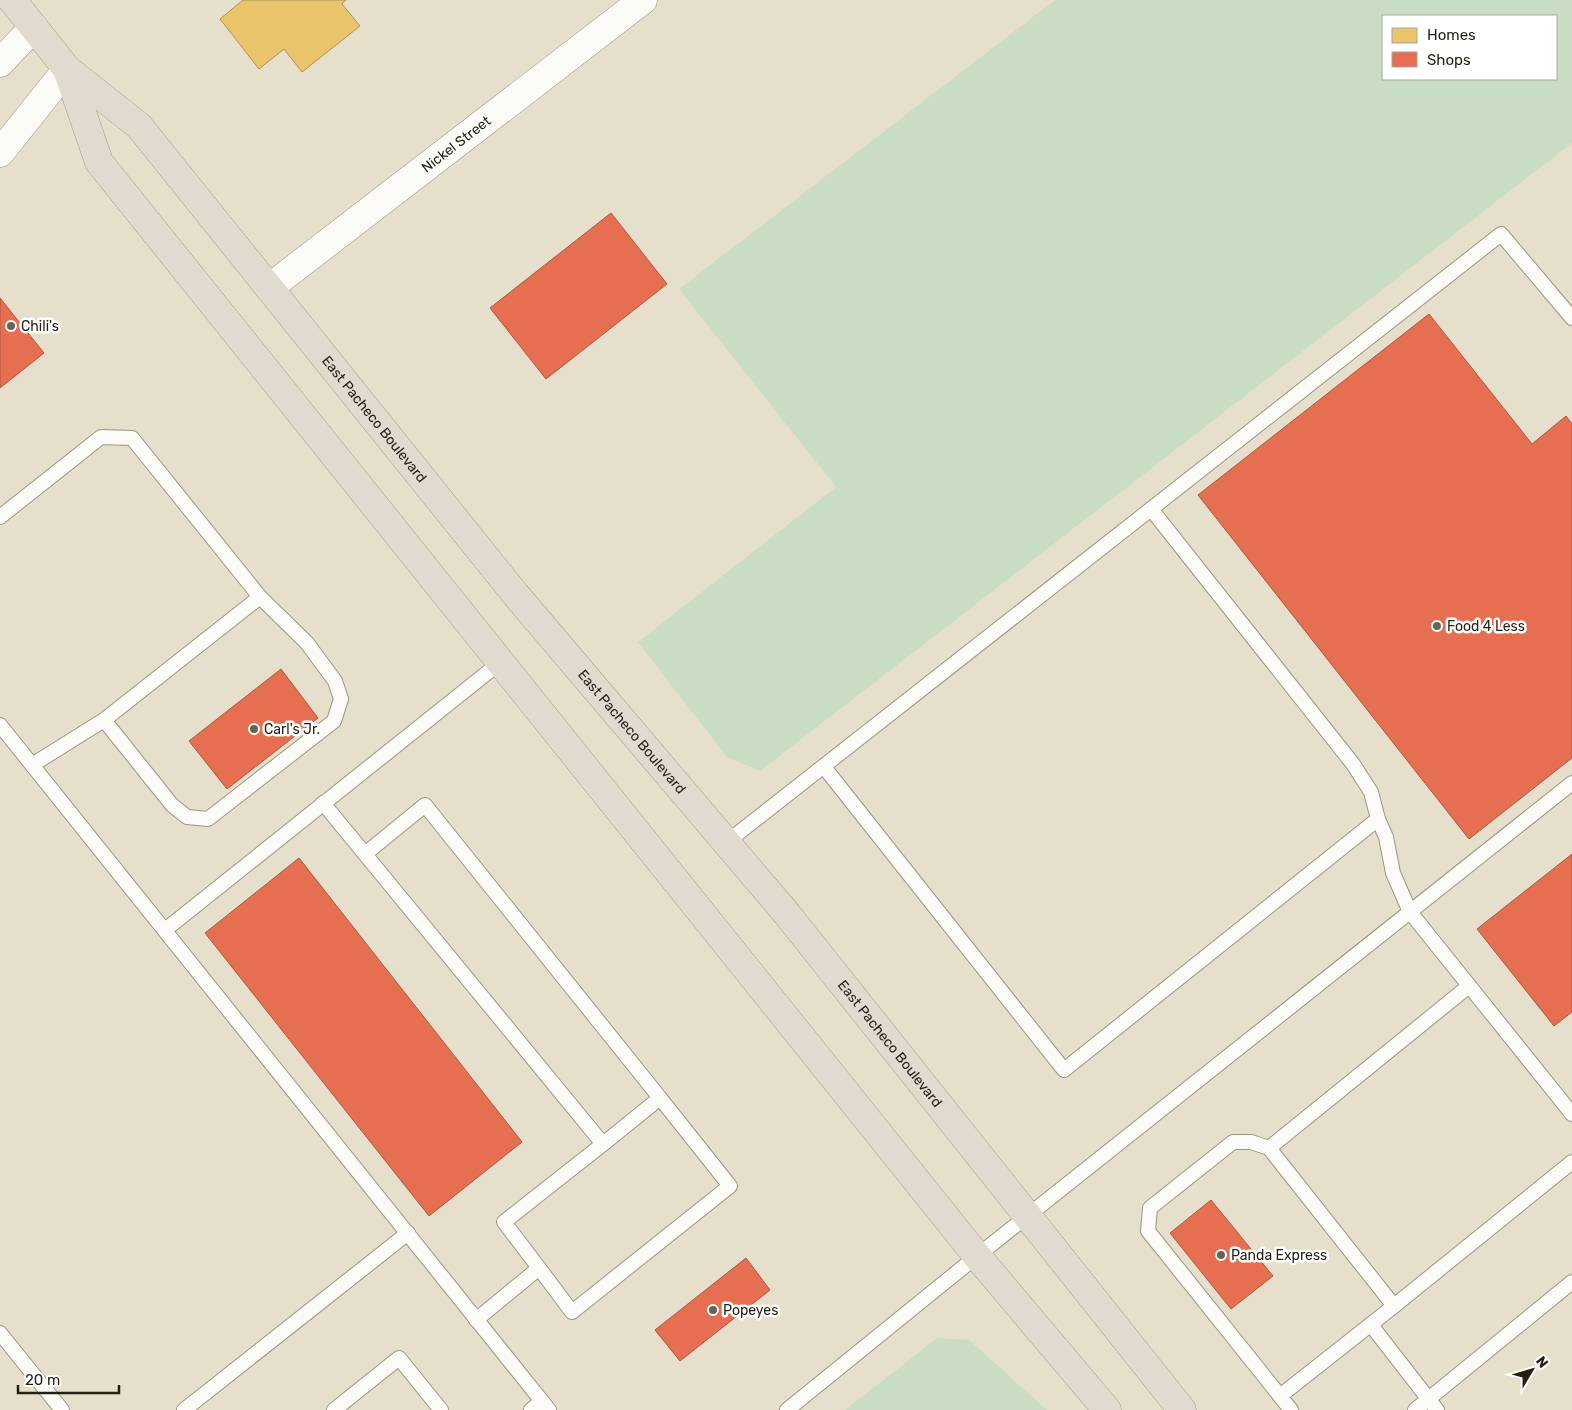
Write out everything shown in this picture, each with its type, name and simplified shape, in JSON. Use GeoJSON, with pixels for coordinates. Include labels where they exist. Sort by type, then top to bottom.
{"type":"FeatureCollection","features":[{"type":"Feature","properties":{"kind":"highway","name":"East Pacheco Boulevard"},"geometry":{"type":"LineString","coordinates":[[12,0],[67,69],[139,126],[516,595],[727,842],[1029,1216],[1182,1410]]}},
{"type":"Feature","properties":{"kind":"highway","name":"East Pacheco Boulevard"},"geometry":{"type":"LineString","coordinates":[[67,69],[99,162],[977,1256],[1107,1410]]}},
{"type":"Feature","properties":{"kind":"street","name":"Nickel Street"},"geometry":{"type":"LineString","coordinates":[[269,288],[643,0]]}},
{"type":"Feature","properties":{"kind":"street"},"geometry":{"type":"LineString","coordinates":[[0,64],[34,27]]}},
{"type":"Feature","properties":{"kind":"street"},"geometry":{"type":"LineString","coordinates":[[0,153],[67,69]]}},
{"type":"Feature","properties":{"kind":"lane"},"geometry":{"type":"LineString","coordinates":[[727,842],[1501,234],[1572,318]]}},
{"type":"Feature","properties":{"kind":"lane"},"geometry":{"type":"LineString","coordinates":[[0,517],[101,437],[132,438],[260,597],[306,643],[335,681],[341,699],[334,721],[208,819],[187,816],[172,805],[104,720]]}},
{"type":"Feature","properties":{"kind":"lane"},"geometry":{"type":"LineString","coordinates":[[1151,509],[1353,764],[1371,792],[1378,819],[1386,837],[1394,873],[1410,912],[1572,1114]]}},
{"type":"Feature","properties":{"kind":"lane"},"geometry":{"type":"LineString","coordinates":[[32,765],[104,720],[260,597]]}},
{"type":"Feature","properties":{"kind":"lane"},"geometry":{"type":"LineString","coordinates":[[165,930],[502,662]]}},
{"type":"Feature","properties":{"kind":"lane"},"geometry":{"type":"LineString","coordinates":[[0,725],[546,1406],[531,1410]]}},
{"type":"Feature","properties":{"kind":"lane"},"geometry":{"type":"LineString","coordinates":[[824,767],[1064,1070],[1378,819]]}},
{"type":"Feature","properties":{"kind":"lane"},"geometry":{"type":"LineString","coordinates":[[787,1410],[977,1256],[1572,783]]}},
{"type":"Feature","properties":{"kind":"lane"},"geometry":{"type":"LineString","coordinates":[[323,803],[603,1144]]}},
{"type":"Feature","properties":{"kind":"lane"},"geometry":{"type":"LineString","coordinates":[[366,854],[425,805],[660,1098],[730,1186],[572,1312],[504,1222],[660,1098]]}},
{"type":"Feature","properties":{"kind":"lane"},"geometry":{"type":"LineString","coordinates":[[1268,1148],[1469,986]]}},
{"type":"Feature","properties":{"kind":"lane"},"geometry":{"type":"LineString","coordinates":[[1291,1410],[1148,1231],[1150,1208],[1233,1142],[1251,1142],[1268,1148],[1394,1306]]}},
{"type":"Feature","properties":{"kind":"lane"},"geometry":{"type":"LineString","coordinates":[[1280,1396],[1371,1325],[1572,1162]]}},
{"type":"Feature","properties":{"kind":"lane"},"geometry":{"type":"LineString","coordinates":[[184,1410],[408,1233]]}},
{"type":"Feature","properties":{"kind":"lane"},"geometry":{"type":"LineString","coordinates":[[476,1320],[539,1268]]}},
{"type":"Feature","properties":{"kind":"lane"},"geometry":{"type":"LineString","coordinates":[[1415,1410],[1433,1405],[1572,1282]]}},
{"type":"Feature","properties":{"kind":"lane"},"geometry":{"type":"LineString","coordinates":[[1371,1325],[1433,1405]]}},
{"type":"Feature","properties":{"kind":"lane"},"geometry":{"type":"LineString","coordinates":[[0,1333],[62,1410]]}},
{"type":"Feature","properties":{"kind":"lane"},"geometry":{"type":"LineString","coordinates":[[334,1410],[399,1358],[441,1410]]}},
{"type":"Feature","properties":{"kind":"green space"},"geometry":{"type":"Polygon","coordinates":[[[1055,0],[1572,0],[1572,143],[760,771],[727,757],[638,642],[836,487],[679,289],[1055,0]]]}},
{"type":"Feature","properties":{"kind":"green space"},"geometry":{"type":"Polygon","coordinates":[[[937,1338],[969,1340],[1047,1410],[845,1410],[937,1338]]]}},
{"type":"Feature","properties":{"kind":"building: Homes"},"geometry":{"type":"Polygon","coordinates":[[[243,0],[346,0],[342,4],[360,26],[302,72],[284,49],[259,69],[220,19],[243,0]]]}},
{"type":"Feature","properties":{"kind":"building: Shops"},"geometry":{"type":"Polygon","coordinates":[[[611,213],[667,284],[546,379],[490,308],[611,213]]]}},
{"type":"Feature","properties":{"kind":"building: Shops","name":"Chili's"},"geometry":{"type":"Polygon","coordinates":[[[0,298],[44,353],[0,388],[0,298]]]}},
{"type":"Feature","properties":{"kind":"building: Shops","name":"Food 4 Less"},"geometry":{"type":"Polygon","coordinates":[[[1429,314],[1532,444],[1566,416],[1572,424],[1572,758],[1469,839],[1198,495],[1429,314]]]}},
{"type":"Feature","properties":{"kind":"building: Shops","name":"Carl's Jr."},"geometry":{"type":"Polygon","coordinates":[[[281,669],[318,718],[227,789],[189,741],[281,669]]]}},
{"type":"Feature","properties":{"kind":"building: Shops"},"geometry":{"type":"Polygon","coordinates":[[[1572,854],[1572,1012],[1554,1026],[1477,929],[1572,854]]]}},
{"type":"Feature","properties":{"kind":"building: Shops"},"geometry":{"type":"Polygon","coordinates":[[[299,858],[522,1142],[429,1216],[205,933],[299,858]]]}},
{"type":"Feature","properties":{"kind":"building: Shops","name":"Panda Express"},"geometry":{"type":"Polygon","coordinates":[[[1211,1200],[1273,1276],[1231,1309],[1170,1233],[1211,1200]]]}},
{"type":"Feature","properties":{"kind":"building: Shops","name":"Popeyes"},"geometry":{"type":"Polygon","coordinates":[[[746,1258],[770,1290],[680,1361],[655,1330],[746,1258]]]}},
{"type":"Feature","properties":{"kind":"place","name":"Chili's"},"geometry":{"type":"Point","coordinates":[11,326]}},
{"type":"Feature","properties":{"kind":"place","name":"Food 4 Less"},"geometry":{"type":"Point","coordinates":[1437,626]}},
{"type":"Feature","properties":{"kind":"place","name":"Carl's Jr."},"geometry":{"type":"Point","coordinates":[254,729]}},
{"type":"Feature","properties":{"kind":"place","name":"Panda Express"},"geometry":{"type":"Point","coordinates":[1221,1255]}},
{"type":"Feature","properties":{"kind":"place","name":"Popeyes"},"geometry":{"type":"Point","coordinates":[713,1310]}}]}
